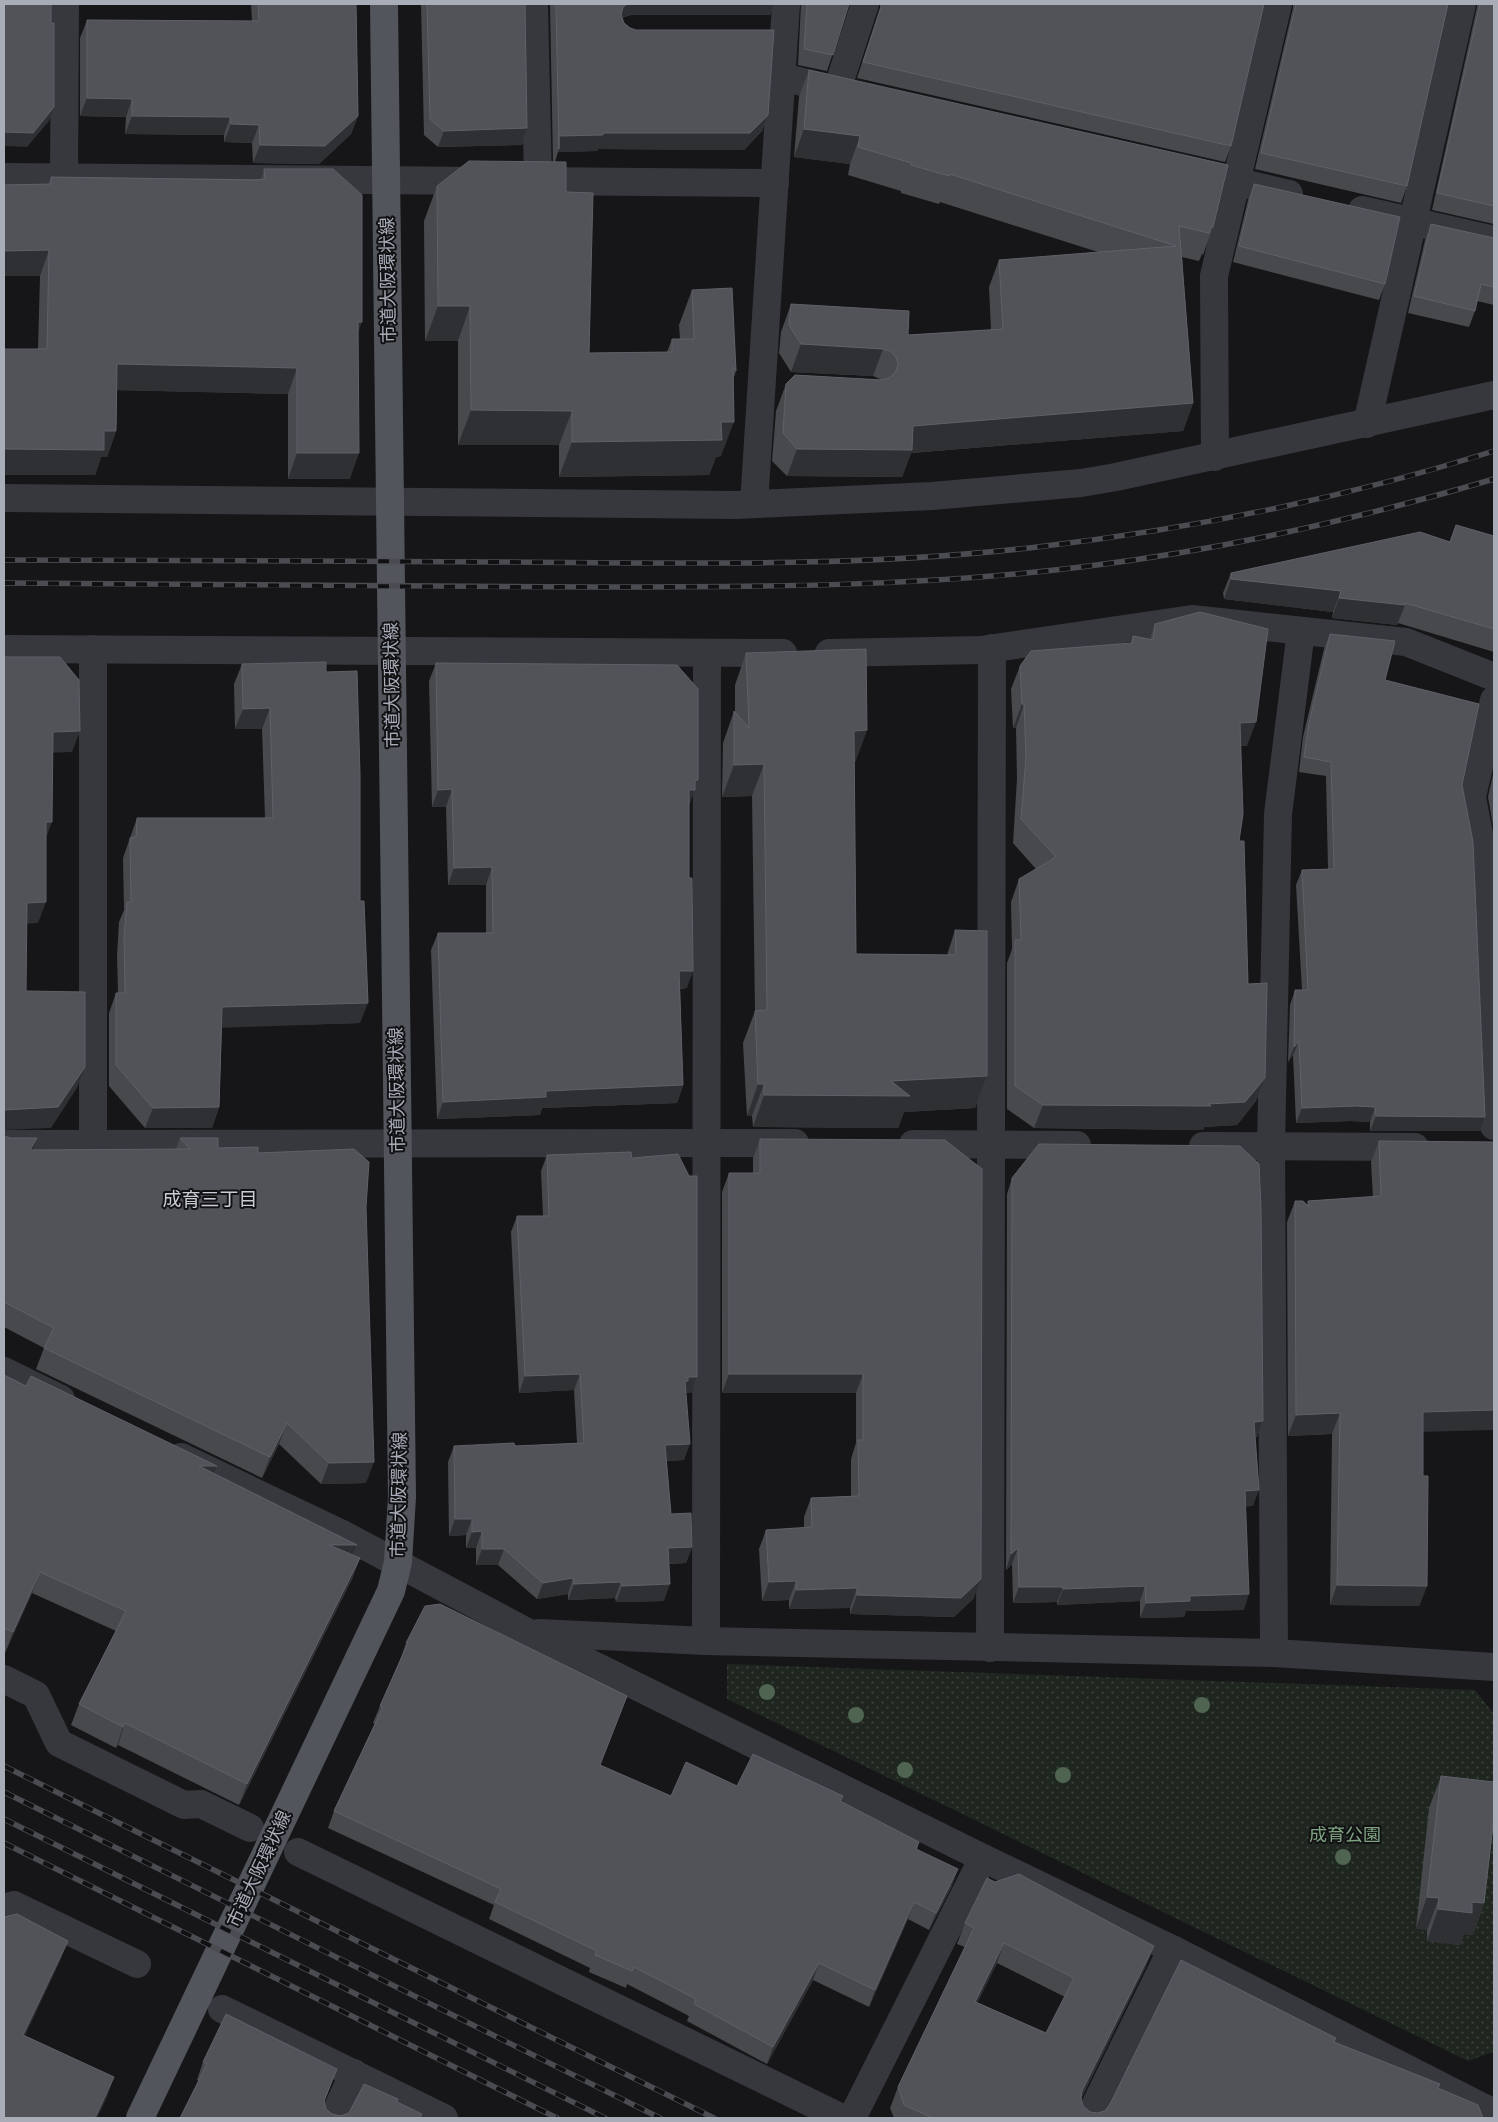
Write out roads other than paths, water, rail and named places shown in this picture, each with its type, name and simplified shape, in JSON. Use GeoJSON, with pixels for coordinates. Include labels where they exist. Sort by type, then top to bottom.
{"type":"FeatureCollection","features":[{"type":"Feature","properties":{"kind":"main road","name":"市道大阪環状線"},"geometry":{"type":"LineString","coordinates":[[140,2118],[391,1591],[398,1562],[402,1496],[384,4]]}},
{"type":"Feature","properties":{"kind":"street"},"geometry":{"type":"LineString","coordinates":[[64,177],[65,4]]}},
{"type":"Feature","properties":{"kind":"street"},"geometry":{"type":"LineString","coordinates":[[534,4],[538,181]]}},
{"type":"Feature","properties":{"kind":"street"},"geometry":{"type":"LineString","coordinates":[[754,504],[786,4]]}},
{"type":"Feature","properties":{"kind":"street"},"geometry":{"type":"LineString","coordinates":[[837,90],[865,4]]}},
{"type":"Feature","properties":{"kind":"street"},"geometry":{"type":"LineString","coordinates":[[1215,457],[1214,276],[1278,4]]}},
{"type":"Feature","properties":{"kind":"street"},"geometry":{"type":"LineString","coordinates":[[1367,424],[1462,4]]}},
{"type":"Feature","properties":{"kind":"street"},"geometry":{"type":"LineString","coordinates":[[755,31],[784,32]]}},
{"type":"Feature","properties":{"kind":"street"},"geometry":{"type":"LineString","coordinates":[[781,77],[866,97]]}},
{"type":"Feature","properties":{"kind":"street"},"geometry":{"type":"LineString","coordinates":[[1158,164],[1310,198]]}},
{"type":"Feature","properties":{"kind":"street"},"geometry":{"type":"LineString","coordinates":[[4,177],[775,183]]}},
{"type":"Feature","properties":{"kind":"street"},"geometry":{"type":"LineString","coordinates":[[1338,205],[1494,240]]}},
{"type":"Feature","properties":{"kind":"street"},"geometry":{"type":"LineString","coordinates":[[762,386],[789,387]]}},
{"type":"Feature","properties":{"kind":"street"},"geometry":{"type":"LineString","coordinates":[[4,498],[754,504],[932,496],[1081,483],[1215,457],[1494,396]]}},
{"type":"Feature","properties":{"kind":"street"},"geometry":{"type":"LineString","coordinates":[[4,649],[707,654],[987,649],[1192,619],[1406,642],[1494,677]]}},
{"type":"Feature","properties":{"kind":"street"},"geometry":{"type":"LineString","coordinates":[[1274,1653],[1271,1146],[1278,814],[1301,631]]}},
{"type":"Feature","properties":{"kind":"street"},"geometry":{"type":"LineString","coordinates":[[987,649],[991,1144],[990,1648]]}},
{"type":"Feature","properties":{"kind":"street"},"geometry":{"type":"LineString","coordinates":[[93,650],[93,1144]]}},
{"type":"Feature","properties":{"kind":"street"},"geometry":{"type":"LineString","coordinates":[[706,1641],[707,654]]}},
{"type":"Feature","properties":{"kind":"street"},"geometry":{"type":"LineString","coordinates":[[1491,1140],[1483,855],[1472,797],[1494,700]]}},
{"type":"Feature","properties":{"kind":"street"},"geometry":{"type":"LineString","coordinates":[[4,1144],[824,1143]]}},
{"type":"Feature","properties":{"kind":"street"},"geometry":{"type":"LineString","coordinates":[[883,1143],[1101,1145]]}},
{"type":"Feature","properties":{"kind":"street"},"geometry":{"type":"LineString","coordinates":[[1181,1145],[1436,1147]]}},
{"type":"Feature","properties":{"kind":"street"},"geometry":{"type":"LineString","coordinates":[[4,1371],[84,1410]]}},
{"type":"Feature","properties":{"kind":"street"},"geometry":{"type":"LineString","coordinates":[[156,1444],[398,1562],[464,1600],[529,1633],[983,1858],[1172,1949],[1494,2113]]}},
{"type":"Feature","properties":{"kind":"street"},"geometry":{"type":"LineString","coordinates":[[529,1633],[706,1641],[1274,1653],[1494,1667]]}},
{"type":"Feature","properties":{"kind":"street"},"geometry":{"type":"LineString","coordinates":[[4,1679],[36,1695],[59,1743],[184,1805],[201,1804],[250,1828]]}},
{"type":"Feature","properties":{"kind":"street"},"geometry":{"type":"LineString","coordinates":[[298,1852],[842,2118]]}},
{"type":"Feature","properties":{"kind":"street"},"geometry":{"type":"LineString","coordinates":[[852,2118],[983,1858]]}},
{"type":"Feature","properties":{"kind":"street"},"geometry":{"type":"LineString","coordinates":[[4,1908],[14,1905],[137,1964]]}},
{"type":"Feature","properties":{"kind":"street"},"geometry":{"type":"LineString","coordinates":[[1089,2118],[1172,1949]]}},
{"type":"Feature","properties":{"kind":"street"},"geometry":{"type":"LineString","coordinates":[[222,2009],[444,2118]]}},
{"type":"Feature","properties":{"kind":"street"},"geometry":{"type":"LineString","coordinates":[[333,2118],[354,2073]]}},
{"type":"Feature","properties":{"kind":"railway"},"geometry":{"type":"LineString","coordinates":[[4,560],[766,563],[969,554],[1095,540],[1268,510],[1382,483],[1494,451]]}},
{"type":"Feature","properties":{"kind":"railway"},"geometry":{"type":"LineString","coordinates":[[4,583],[445,587],[716,587],[903,582],[965,578],[1089,566],[1192,551],[1294,531],[1394,507],[1494,479]]}},
{"type":"Feature","properties":{"kind":"railway"},"geometry":{"type":"LineString","coordinates":[[4,1766],[714,2118]]}},
{"type":"Feature","properties":{"kind":"railway"},"geometry":{"type":"LineString","coordinates":[[4,1792],[660,2118]]}},
{"type":"Feature","properties":{"kind":"railway"},"geometry":{"type":"LineString","coordinates":[[4,1819],[605,2118]]}},
{"type":"Feature","properties":{"kind":"railway"},"geometry":{"type":"LineString","coordinates":[[4,1843],[557,2118]]}},
{"type":"Feature","properties":{"kind":"district","name":"成育三丁目"},"geometry":{"type":"Point","coordinates":[210,1200]}},
{"type":"Feature","properties":{"kind":"park label","name":"成育公園"},"geometry":{"type":"Point","coordinates":[1345,1835]}}]}
